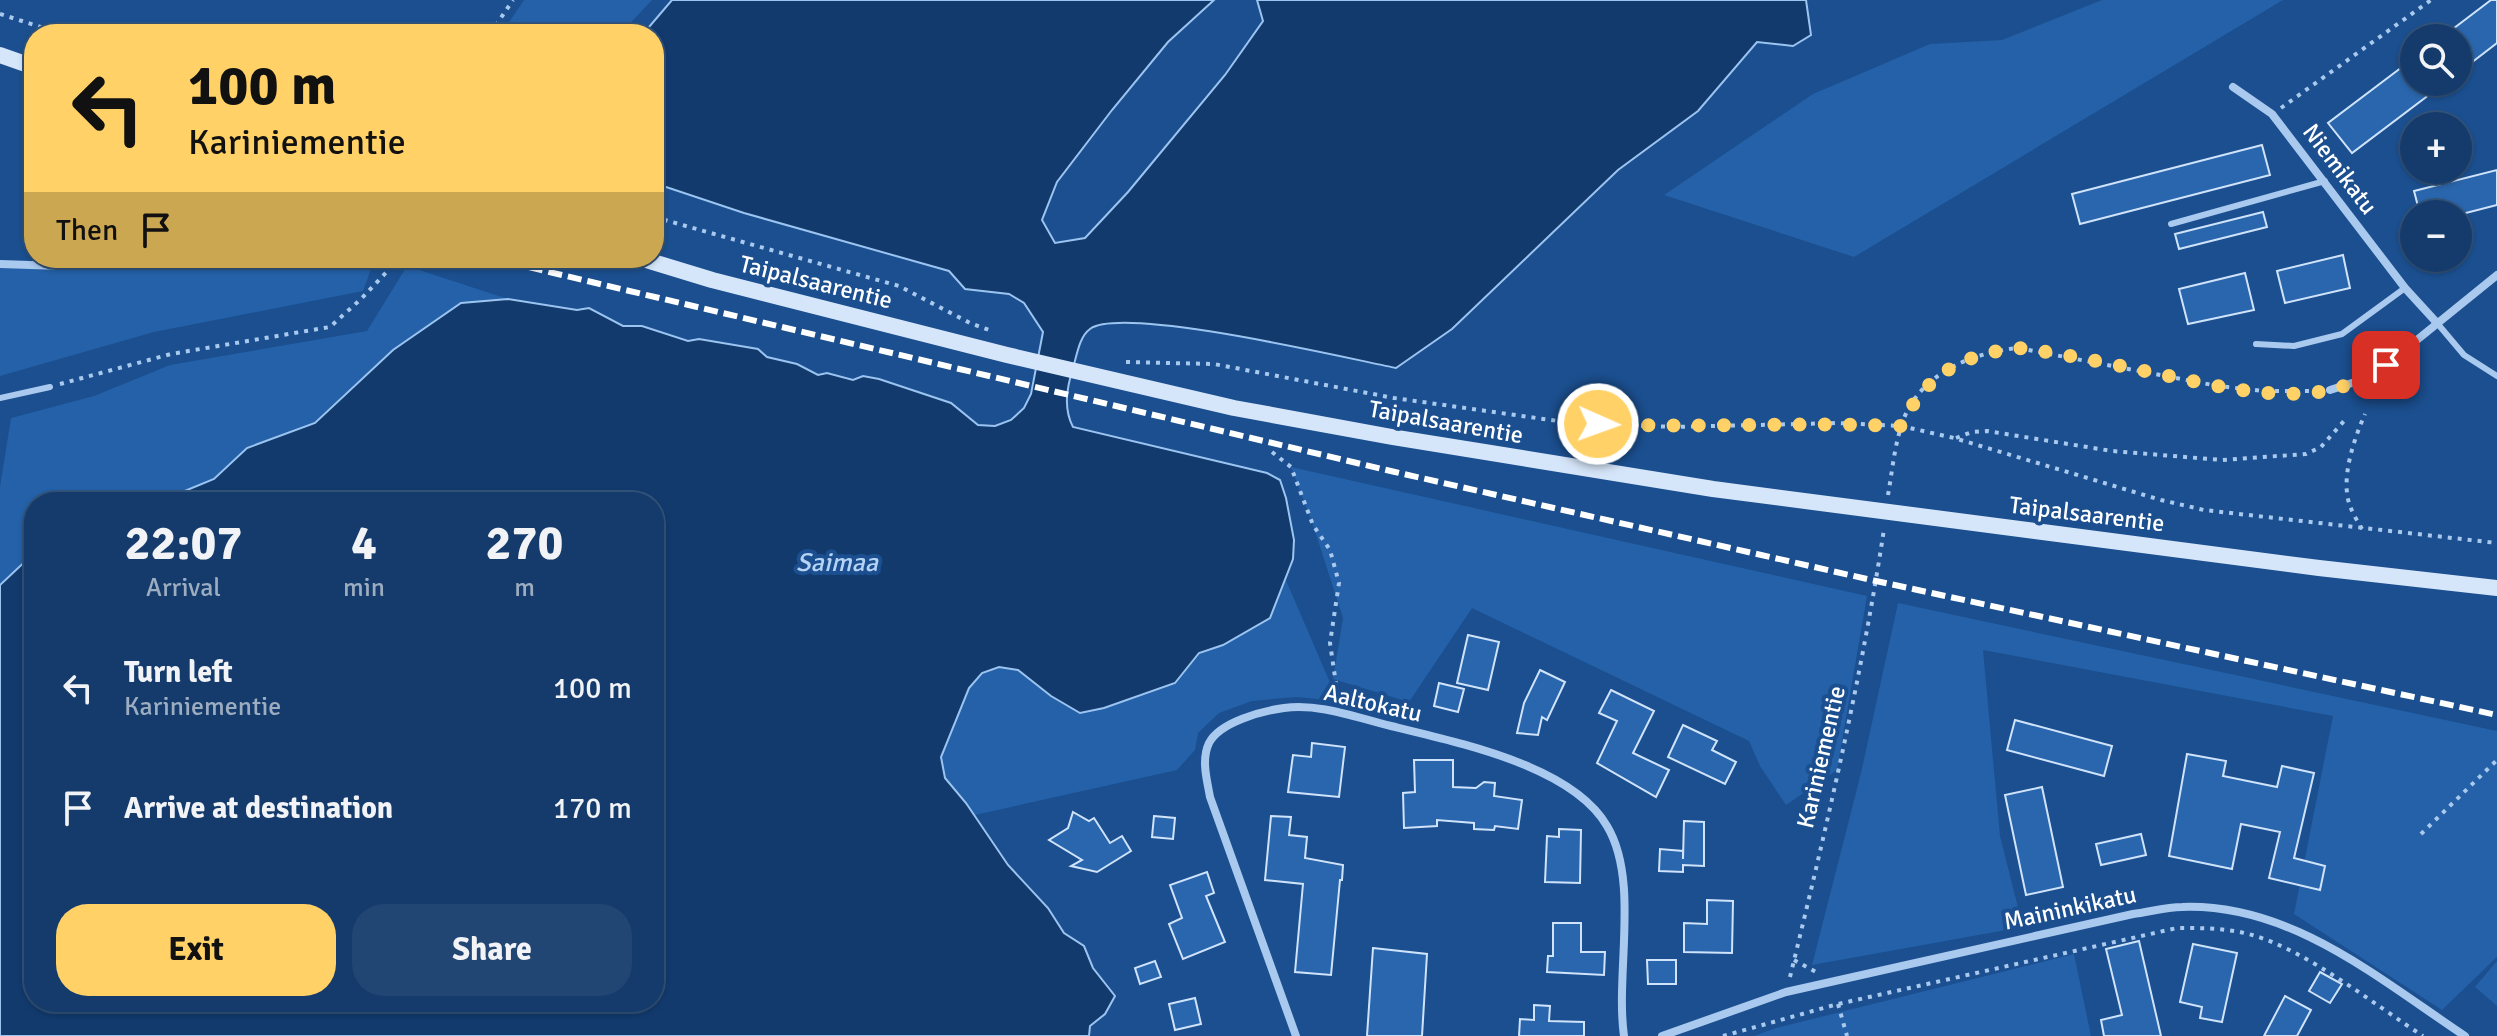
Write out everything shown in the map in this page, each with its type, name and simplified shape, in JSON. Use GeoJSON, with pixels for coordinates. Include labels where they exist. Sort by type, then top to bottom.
{"type":"FeatureCollection","features":[{"type":"Feature","properties":{"kind":"main road"},"geometry":{"type":"LineString","coordinates":[[0,55],[24,63]]}},
{"type":"Feature","properties":{"kind":"main road","name":"Taipalsaarentie"},"geometry":{"type":"LineString","coordinates":[[664,265],[1007,355],[1234,408],[1392,437],[1713,489],[2319,568],[2497,588]]}},
{"type":"Feature","properties":{"kind":"street","name":"Niemikatu"},"geometry":{"type":"LineString","coordinates":[[2233,87],[2272,114],[2405,288],[2437,323]]}},
{"type":"Feature","properties":{"kind":"street"},"geometry":{"type":"LineString","coordinates":[[0,264],[24,265]]}},
{"type":"Feature","properties":{"kind":"street"},"geometry":{"type":"LineString","coordinates":[[2330,390],[2355,382],[2386,365],[2497,275]]}},
{"type":"Feature","properties":{"kind":"street","name":"Aaltokatu"},"geometry":{"type":"LineString","coordinates":[[1296,1036],[1210,797],[1204,766],[1210,742],[1233,722],[1285,708],[1325,709],[1495,753],[1557,782],[1589,802],[1608,827],[1621,866],[1624,908],[1620,1012],[1624,1036]]}},
{"type":"Feature","properties":{"kind":"street","name":"Maininkikatu"},"geometry":{"type":"LineString","coordinates":[[1662,1036],[1786,992],[2133,914],[2180,907],[2249,913],[2286,926],[2321,942],[2465,1036]]}},
{"type":"Feature","properties":{"kind":"lane"},"geometry":{"type":"LineString","coordinates":[[2171,224],[2325,181]]}},
{"type":"Feature","properties":{"kind":"lane"},"geometry":{"type":"LineString","coordinates":[[2256,344],[2294,346],[2342,334],[2405,288]]}},
{"type":"Feature","properties":{"kind":"lane"},"geometry":{"type":"LineString","coordinates":[[2437,323],[2464,355],[2497,376]]}},
{"type":"Feature","properties":{"kind":"lane"},"geometry":{"type":"LineString","coordinates":[[0,398],[50,387]]}},
{"type":"Feature","properties":{"kind":"path"},"geometry":{"type":"LineString","coordinates":[[497,24],[513,0]]}},
{"type":"Feature","properties":{"kind":"path"},"geometry":{"type":"LineString","coordinates":[[2272,114],[2431,0]]}},
{"type":"Feature","properties":{"kind":"path"},"geometry":{"type":"LineString","coordinates":[[0,14],[32,24]]}},
{"type":"Feature","properties":{"kind":"path"},"geometry":{"type":"LineString","coordinates":[[664,220],[899,286],[970,323],[996,332]]}},
{"type":"Feature","properties":{"kind":"path"},"geometry":{"type":"LineString","coordinates":[[50,387],[171,354],[330,327],[387,268]]}},
{"type":"Feature","properties":{"kind":"path"},"geometry":{"type":"LineString","coordinates":[[1888,495],[1901,426],[1923,390],[1946,370],[1977,355],[2018,348],[2218,386],[2301,393],[2330,390]]}},
{"type":"Feature","properties":{"kind":"path"},"geometry":{"type":"LineString","coordinates":[[1117,361],[1144,365],[1214,364],[1394,398],[1572,423],[1675,427],[1837,423],[1901,426],[1954,438],[2204,510],[2497,543]]}},
{"type":"Feature","properties":{"kind":"path"},"geometry":{"type":"LineString","coordinates":[[2362,529],[2349,504],[2348,475],[2355,436],[2365,414]]}},
{"type":"Feature","properties":{"kind":"path"},"geometry":{"type":"LineString","coordinates":[[1954,438],[1987,431],[2112,451],[2222,460],[2306,454],[2321,447],[2344,421]]}},
{"type":"Feature","properties":{"kind":"path"},"geometry":{"type":"LineString","coordinates":[[1272,452],[1291,467],[1313,525],[1330,550],[1339,583],[1330,643],[1336,684],[1352,716]]}},
{"type":"Feature","properties":{"kind":"path","name":"Kariniementie"},"geometry":{"type":"LineString","coordinates":[[1786,992],[1844,751],[1884,529]]}},
{"type":"Feature","properties":{"kind":"path"},"geometry":{"type":"LineString","coordinates":[[2421,834],[2497,760]]}},
{"type":"Feature","properties":{"kind":"path"},"geometry":{"type":"LineString","coordinates":[[1723,1036],[1838,1004],[2177,928],[2219,929],[2252,935],[2287,948],[2423,1036]]}},
{"type":"Feature","properties":{"kind":"path"},"geometry":{"type":"LineString","coordinates":[[1838,1004],[1847,1036]]}},
{"type":"Feature","properties":{"kind":"shaded area"},"geometry":{"type":"Polygon","coordinates":[[[524,0],[652,0],[629,24],[508,24],[524,0]]]}},
{"type":"Feature","properties":{"kind":"shaded area"},"geometry":{"type":"Polygon","coordinates":[[[2102,0],[2283,0],[1854,257],[1664,195],[1813,94],[1930,44],[2002,40],[2102,0]]]}},
{"type":"Feature","properties":{"kind":"shaded area"},"geometry":{"type":"Polygon","coordinates":[[[0,264],[24,264],[24,268],[371,268],[363,291],[154,332],[0,376],[0,264]]]}},
{"type":"Feature","properties":{"kind":"shaded area"},"geometry":{"type":"Polygon","coordinates":[[[406,268],[508,299],[461,303],[393,350],[315,423],[247,448],[214,479],[182,492],[24,492],[24,562],[0,585],[0,487],[11,418],[94,396],[170,365],[367,331],[406,268]]]}},
{"type":"Feature","properties":{"kind":"shaded area"},"geometry":{"type":"Polygon","coordinates":[[[1291,467],[1867,596],[1837,770],[1786,805],[1760,766],[1749,741],[1472,608],[1409,702],[1333,679],[1343,618],[1291,467]]]}},
{"type":"Feature","properties":{"kind":"shaded area"},"geometry":{"type":"Polygon","coordinates":[[[1285,578],[1338,701],[1296,697],[1252,701],[1219,713],[1198,733],[1195,750],[1177,770],[975,815],[945,778],[941,757],[969,688],[982,673],[999,667],[1018,670],[1079,713],[1104,708],[1175,683],[1199,653],[1223,645],[1270,618],[1285,578]]]}},
{"type":"Feature","properties":{"kind":"shaded area"},"geometry":{"type":"Polygon","coordinates":[[[1898,603],[2497,731],[2497,957],[2442,1010],[2294,914],[2333,716],[1983,650],[2000,836],[2023,927],[1812,965],[1861,773],[1898,603]]]}},
{"type":"Feature","properties":{"kind":"shaded area"},"geometry":{"type":"Polygon","coordinates":[[[2074,954],[2091,1036],[1754,1036],[1776,1028],[2074,954]]]}},
{"type":"Feature","properties":{"kind":"shaded area"},"geometry":{"type":"Polygon","coordinates":[[[2497,961],[2497,1006],[2475,987],[2497,961]]]}},
{"type":"Feature","properties":{"kind":"water","name":"Saimaa"},"geometry":{"type":"Polygon","coordinates":[[[672,0],[1214,0],[1168,42],[1057,182],[1042,220],[1055,243],[1085,238],[1128,192],[1225,75],[1263,21],[1257,0],[1806,0],[1811,35],[1793,46],[1757,42],[1698,111],[1618,170],[1452,329],[1396,368],[1188,328],[1110,323],[1086,332],[1068,390],[1067,405],[1073,427],[1267,473],[1280,480],[1294,540],[1293,559],[1270,618],[1223,645],[1199,653],[1175,683],[1104,708],[1080,713],[1051,696],[1018,670],[999,667],[982,673],[969,688],[941,757],[945,778],[1008,865],[1048,908],[1064,933],[1084,946],[1093,968],[1115,996],[1105,1014],[1090,1026],[1089,1036],[0,1036],[0,585],[24,562],[24,1012],[664,1012],[664,492],[182,492],[214,479],[247,448],[315,423],[393,350],[461,303],[508,299],[577,310],[589,308],[623,326],[642,326],[688,341],[699,339],[758,349],[767,357],[797,364],[818,375],[827,373],[853,380],[863,376],[879,379],[951,403],[978,425],[995,426],[1011,420],[1024,408],[1031,394],[1043,332],[1024,303],[1009,294],[965,289],[949,271],[744,213],[664,186],[664,24],[652,24],[672,0]]]}},
{"type":"Feature","properties":{"kind":"building"},"geometry":{"type":"Polygon","coordinates":[[[2491,0],[2497,0],[2497,43],[2472,62],[2472,24],[2459,24],[2491,0]]]}},
{"type":"Feature","properties":{"kind":"building"},"geometry":{"type":"Polygon","coordinates":[[[2400,69],[2400,96],[2427,96],[2406,112],[2400,112],[2400,117],[2352,153],[2328,123],[2400,69]]]}},
{"type":"Feature","properties":{"kind":"building"},"geometry":{"type":"Polygon","coordinates":[[[2262,145],[2270,175],[2080,224],[2072,194],[2262,145]]]}},
{"type":"Feature","properties":{"kind":"building"},"geometry":{"type":"Polygon","coordinates":[[[2497,170],[2497,205],[2472,211],[2472,200],[2416,200],[2414,191],[2442,184],[2472,184],[2472,176],[2497,170]]]}},
{"type":"Feature","properties":{"kind":"building"},"geometry":{"type":"Polygon","coordinates":[[[2263,212],[2267,227],[2179,249],[2175,234],[2263,212]]]}},
{"type":"Feature","properties":{"kind":"building"},"geometry":{"type":"Polygon","coordinates":[[[2343,255],[2350,288],[2285,303],[2277,271],[2343,255]]]}},
{"type":"Feature","properties":{"kind":"building"},"geometry":{"type":"Polygon","coordinates":[[[2245,273],[2254,310],[2188,324],[2179,289],[2245,273]]]}},
{"type":"Feature","properties":{"kind":"building"},"geometry":{"type":"Polygon","coordinates":[[[1468,635],[1499,642],[1488,690],[1457,683],[1468,635]]]}},
{"type":"Feature","properties":{"kind":"building"},"geometry":{"type":"Polygon","coordinates":[[[1540,670],[1565,682],[1547,720],[1542,717],[1538,735],[1517,733],[1524,703],[1540,670]]]}},
{"type":"Feature","properties":{"kind":"building"},"geometry":{"type":"Polygon","coordinates":[[[1439,683],[1464,689],[1458,712],[1434,706],[1439,683]]]}},
{"type":"Feature","properties":{"kind":"building"},"geometry":{"type":"Polygon","coordinates":[[[1611,690],[1654,711],[1633,753],[1669,770],[1656,797],[1597,763],[1617,721],[1599,713],[1611,690]]]}},
{"type":"Feature","properties":{"kind":"building"},"geometry":{"type":"Polygon","coordinates":[[[2015,720],[2112,746],[2104,776],[2007,750],[2015,720]]]}},
{"type":"Feature","properties":{"kind":"building"},"geometry":{"type":"Polygon","coordinates":[[[1683,725],[1717,741],[1712,750],[1736,762],[1725,784],[1668,757],[1683,725]]]}},
{"type":"Feature","properties":{"kind":"building"},"geometry":{"type":"Polygon","coordinates":[[[1312,743],[1345,747],[1339,797],[1288,792],[1293,755],[1311,757],[1312,743]]]}},
{"type":"Feature","properties":{"kind":"building"},"geometry":{"type":"Polygon","coordinates":[[[2187,754],[2226,761],[2223,776],[2277,787],[2282,766],[2314,773],[2294,858],[2325,866],[2320,890],[2269,878],[2280,832],[2241,824],[2232,869],[2169,856],[2187,754]]]}},
{"type":"Feature","properties":{"kind":"building"},"geometry":{"type":"Polygon","coordinates":[[[1414,760],[1453,760],[1453,787],[1476,788],[1484,782],[1495,783],[1494,796],[1522,800],[1518,829],[1495,826],[1494,830],[1474,829],[1474,823],[1437,820],[1437,826],[1404,828],[1403,793],[1415,792],[1414,760]]]}},
{"type":"Feature","properties":{"kind":"building"},"geometry":{"type":"Polygon","coordinates":[[[2042,787],[2063,887],[2026,895],[2005,795],[2042,787]]]}},
{"type":"Feature","properties":{"kind":"building"},"geometry":{"type":"Polygon","coordinates":[[[1073,812],[1089,821],[1094,818],[1110,843],[1122,836],[1131,851],[1097,872],[1071,866],[1082,860],[1049,840],[1068,828],[1073,812]]]}},
{"type":"Feature","properties":{"kind":"building"},"geometry":{"type":"Polygon","coordinates":[[[1154,816],[1175,818],[1173,839],[1152,837],[1154,816]]]}},
{"type":"Feature","properties":{"kind":"building"},"geometry":{"type":"Polygon","coordinates":[[[1271,816],[1291,817],[1289,835],[1307,837],[1305,858],[1343,865],[1331,975],[1295,972],[1303,884],[1265,880],[1271,816]]]}},
{"type":"Feature","properties":{"kind":"building"},"geometry":{"type":"Polygon","coordinates":[[[1684,821],[1704,822],[1704,866],[1683,865],[1683,872],[1659,871],[1660,849],[1683,851],[1683,859],[1684,821]]]}},
{"type":"Feature","properties":{"kind":"building"},"geometry":{"type":"Polygon","coordinates":[[[1559,829],[1581,830],[1580,883],[1545,882],[1547,836],[1559,837],[1559,829]]]}},
{"type":"Feature","properties":{"kind":"building"},"geometry":{"type":"Polygon","coordinates":[[[2141,834],[2146,855],[2101,865],[2096,844],[2141,834]]]}},
{"type":"Feature","properties":{"kind":"building"},"geometry":{"type":"Polygon","coordinates":[[[1207,872],[1214,893],[1206,896],[1225,942],[1183,959],[1169,924],[1182,918],[1170,885],[1207,872]]]}},
{"type":"Feature","properties":{"kind":"building"},"geometry":{"type":"Polygon","coordinates":[[[1707,900],[1733,901],[1732,953],[1684,952],[1684,923],[1707,924],[1707,900]]]}},
{"type":"Feature","properties":{"kind":"building"},"geometry":{"type":"Polygon","coordinates":[[[1553,923],[1581,923],[1581,952],[1605,952],[1604,975],[1547,972],[1548,956],[1553,956],[1553,923]]]}},
{"type":"Feature","properties":{"kind":"building"},"geometry":{"type":"Polygon","coordinates":[[[2139,941],[2161,1036],[2104,1036],[2101,1020],[2122,1015],[2106,949],[2139,941]]]}},
{"type":"Feature","properties":{"kind":"building"},"geometry":{"type":"Polygon","coordinates":[[[2193,944],[2237,953],[2222,1022],[2200,1018],[2202,1007],[2180,1002],[2193,944]]]}},
{"type":"Feature","properties":{"kind":"building"},"geometry":{"type":"Polygon","coordinates":[[[1373,948],[1427,954],[1422,1036],[1367,1036],[1373,948]]]}},
{"type":"Feature","properties":{"kind":"building"},"geometry":{"type":"Polygon","coordinates":[[[1647,960],[1676,960],[1676,984],[1648,984],[1647,960]]]}},
{"type":"Feature","properties":{"kind":"building"},"geometry":{"type":"Polygon","coordinates":[[[1155,961],[1161,977],[1140,984],[1135,968],[1155,961]]]}},
{"type":"Feature","properties":{"kind":"building"},"geometry":{"type":"Polygon","coordinates":[[[2320,972],[2342,984],[2330,1003],[2309,991],[2320,972]]]}},
{"type":"Feature","properties":{"kind":"building"},"geometry":{"type":"Polygon","coordinates":[[[2285,996],[2311,1010],[2297,1036],[2264,1036],[2285,996]]]}},
{"type":"Feature","properties":{"kind":"building"},"geometry":{"type":"Polygon","coordinates":[[[1195,998],[1201,1024],[1175,1030],[1169,1004],[1195,998]]]}},
{"type":"Feature","properties":{"kind":"building"},"geometry":{"type":"Polygon","coordinates":[[[1534,1005],[1550,1006],[1549,1021],[1584,1022],[1584,1036],[1519,1036],[1520,1019],[1534,1020],[1534,1005]]]}},
{"type":"Feature","properties":{"kind":"railway"},"geometry":{"type":"LineString","coordinates":[[532,268],[1395,472],[1876,581],[2497,715]]}},
{"type":"Feature","properties":{"kind":"route"},"geometry":{"type":"LineString","coordinates":[[1598,424],[1675,427],[1837,423],[1901,426],[1923,390],[1946,370],[1965,359],[1990,351],[2018,348],[2218,386],[2301,393],[2330,390],[2355,382],[2386,365]]}}]}
